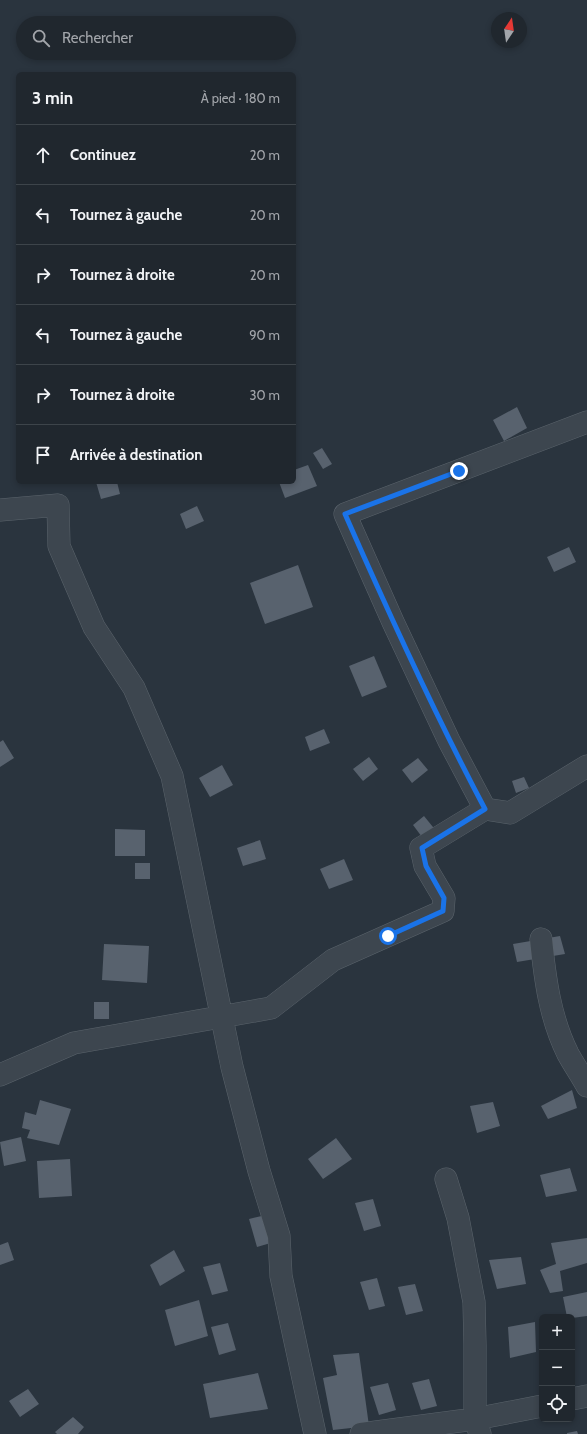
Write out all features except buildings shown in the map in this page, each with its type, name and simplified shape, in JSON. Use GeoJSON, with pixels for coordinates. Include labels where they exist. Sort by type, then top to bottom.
{"type":"FeatureCollection","features":[{"type":"Feature","properties":{"kind":"street"},"geometry":{"type":"LineString","coordinates":[[485,809],[449,741],[393,622],[345,514],[587,422]]}},
{"type":"Feature","properties":{"kind":"street"},"geometry":{"type":"LineString","coordinates":[[0,510],[58,505],[59,546],[94,627],[134,688],[172,776],[232,1067],[259,1170],[279,1236],[281,1276],[315,1434]]}},
{"type":"Feature","properties":{"kind":"street"},"geometry":{"type":"LineString","coordinates":[[0,1075],[74,1043],[271,1008],[333,960],[443,911],[444,898],[426,866],[422,848],[485,809],[510,813],[587,766]]}},
{"type":"Feature","properties":{"kind":"street"},"geometry":{"type":"LineString","coordinates":[[541,939],[546,986],[556,1026],[568,1054],[587,1086]]}},
{"type":"Feature","properties":{"kind":"street"},"geometry":{"type":"LineString","coordinates":[[446,1179],[458,1218],[474,1302],[478,1426]]}},
{"type":"Feature","properties":{"kind":"street"},"geometry":{"type":"LineString","coordinates":[[575,1399],[587,1396]]}},
{"type":"Feature","properties":{"kind":"street"},"geometry":{"type":"LineString","coordinates":[[361,1434],[478,1426],[539,1407]]}},
{"type":"Feature","properties":{"kind":"route"},"geometry":{"type":"LineString","coordinates":[[388,936],[443,911],[444,898],[426,866],[422,848],[485,809],[449,741],[393,622],[345,514],[459,471]]}}]}
